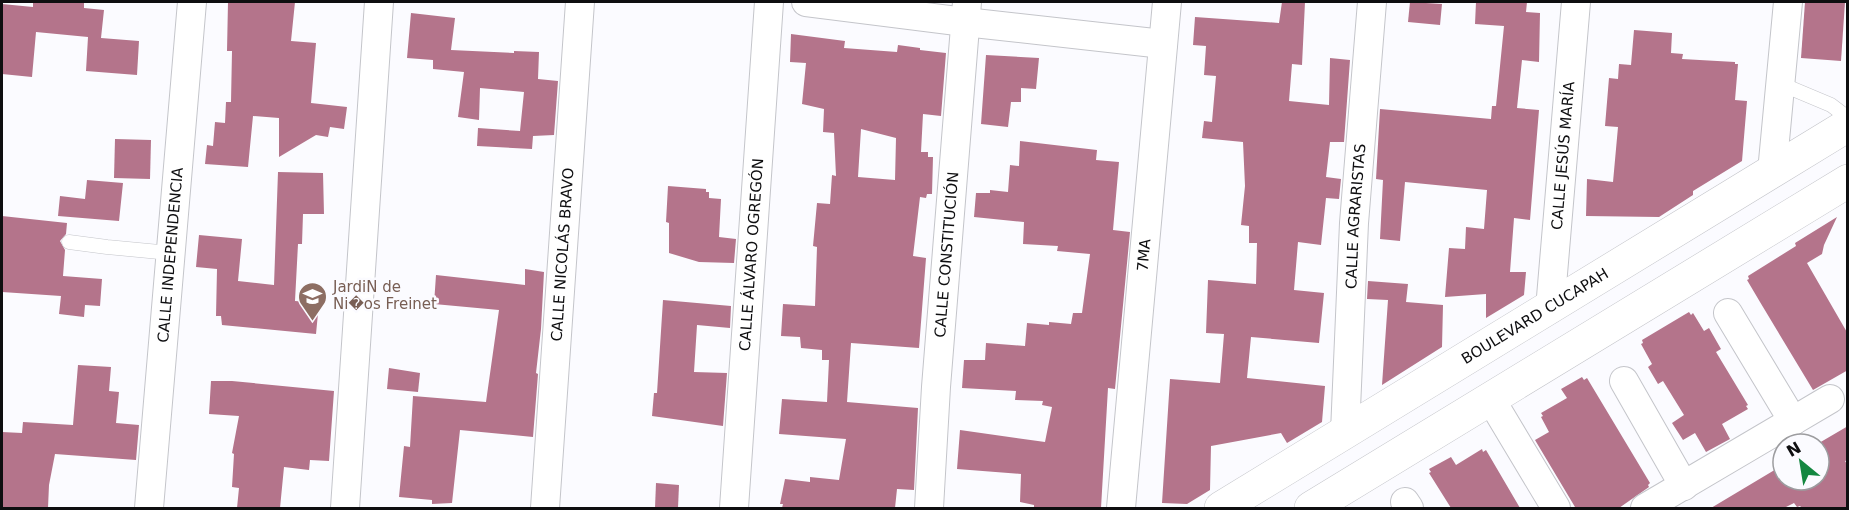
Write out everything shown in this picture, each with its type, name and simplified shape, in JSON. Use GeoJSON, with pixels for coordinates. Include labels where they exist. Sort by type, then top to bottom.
{"type":"FeatureCollection","features":[{"type":"Feature","properties":{"kind":"main road","name":"BOULEVARD CUCAPAH"},"geometry":{"type":"LineString","coordinates":[[1221,508],[1848,125]]}},
{"type":"Feature","properties":{"kind":"main road"},"geometry":{"type":"LineString","coordinates":[[1311,508],[1848,181]]}},
{"type":"Feature","properties":{"kind":"street","name":"CALLE INDEPENDENCIA"},"geometry":{"type":"LineString","coordinates":[[149,508],[192,2]]}},
{"type":"Feature","properties":{"kind":"street"},"geometry":{"type":"LineString","coordinates":[[345,508],[379,2]]}},
{"type":"Feature","properties":{"kind":"street","name":"CALLE NICOLÁS BRAVO"},"geometry":{"type":"LineString","coordinates":[[546,508],[580,2]]}},
{"type":"Feature","properties":{"kind":"street","name":"CALLE ÁLVARO OGREGÓN"},"geometry":{"type":"LineString","coordinates":[[734,508],[769,2]]}},
{"type":"Feature","properties":{"kind":"street"},"geometry":{"type":"LineString","coordinates":[[806,2],[966,12],[1163,44]]}},
{"type":"Feature","properties":{"kind":"street","name":"7MA"},"geometry":{"type":"LineString","coordinates":[[1121,508],[1167,2]]}},
{"type":"Feature","properties":{"kind":"street","name":"CALLE AGRARISTAS"},"geometry":{"type":"LineString","coordinates":[[1345,432],[1354,223],[1371,2]]}},
{"type":"Feature","properties":{"kind":"street","name":"CALLE JESÚS MARÍA"},"geometry":{"type":"LineString","coordinates":[[1550,309],[1576,2]]}},
{"type":"Feature","properties":{"kind":"street"},"geometry":{"type":"LineString","coordinates":[[1772,172],[1788,2]]}},
{"type":"Feature","properties":{"kind":"street","name":"CALLE CONSTITUCIÓN"},"geometry":{"type":"LineString","coordinates":[[928,508],[966,12]]}},
{"type":"Feature","properties":{"kind":"street"},"geometry":{"type":"LineString","coordinates":[[1728,314],[1793,421]]}},
{"type":"Feature","properties":{"kind":"street"},"geometry":{"type":"LineString","coordinates":[[1624,381],[1684,486]]}},
{"type":"Feature","properties":{"kind":"street"},"geometry":{"type":"LineString","coordinates":[[1490,398],[1556,508]]}},
{"type":"Feature","properties":{"kind":"street"},"geometry":{"type":"LineString","coordinates":[[1645,508],[1830,399]]}},
{"type":"Feature","properties":{"kind":"lane"},"geometry":{"type":"LineString","coordinates":[[1781,84],[1831,105],[1848,118]]}},
{"type":"Feature","properties":{"kind":"lane"},"geometry":{"type":"LineString","coordinates":[[69,242],[107,248],[170,253]]}},
{"type":"Feature","properties":{"kind":"building"},"geometry":{"type":"Polygon","coordinates":[[[33,2],[84,2],[84,8],[104,10],[101,38],[139,41],[137,75],[86,71],[88,37],[36,32],[32,77],[2,74],[2,4],[33,7],[33,2]]]}},
{"type":"Feature","properties":{"kind":"building"},"geometry":{"type":"Polygon","coordinates":[[[228,2],[295,2],[291,41],[316,43],[311,103],[347,107],[344,129],[330,127],[328,137],[316,135],[279,157],[279,118],[253,116],[248,167],[205,164],[207,145],[213,146],[215,122],[225,123],[226,102],[231,102],[232,51],[227,51],[228,2]]]}},
{"type":"Feature","properties":{"kind":"building"},"geometry":{"type":"Polygon","coordinates":[[[1282,2],[1305,2],[1302,65],[1292,64],[1289,101],[1329,105],[1330,58],[1350,60],[1344,142],[1330,142],[1326,177],[1341,179],[1339,199],[1326,198],[1321,245],[1298,242],[1294,290],[1324,293],[1319,343],[1251,337],[1247,378],[1325,386],[1322,422],[1287,443],[1281,433],[1211,446],[1210,490],[1187,504],[1162,503],[1170,379],[1220,383],[1224,334],[1206,333],[1208,280],[1256,284],[1257,243],[1249,243],[1249,226],[1241,225],[1245,186],[1243,142],[1202,138],[1204,121],[1212,122],[1216,76],[1204,75],[1206,46],[1193,45],[1195,17],[1279,23],[1282,2]]]}},
{"type":"Feature","properties":{"kind":"building"},"geometry":{"type":"Polygon","coordinates":[[[1410,2],[1442,4],[1440,25],[1408,22],[1410,2]]]}},
{"type":"Feature","properties":{"kind":"building"},"geometry":{"type":"Polygon","coordinates":[[[1476,2],[1527,2],[1526,12],[1540,13],[1539,62],[1522,60],[1517,108],[1539,110],[1530,220],[1514,218],[1510,272],[1526,272],[1524,295],[1486,318],[1486,294],[1445,297],[1449,248],[1465,249],[1466,227],[1484,229],[1487,190],[1405,182],[1400,241],[1380,239],[1383,180],[1376,179],[1380,109],[1491,119],[1492,106],[1496,106],[1504,26],[1475,24],[1476,2]]]}},
{"type":"Feature","properties":{"kind":"building"},"geometry":{"type":"Polygon","coordinates":[[[1805,2],[1845,2],[1841,61],[1801,58],[1805,2]]]}},
{"type":"Feature","properties":{"kind":"building"},"geometry":{"type":"Polygon","coordinates":[[[411,13],[455,18],[451,50],[539,52],[538,79],[558,81],[554,135],[533,136],[532,149],[477,146],[478,128],[520,131],[524,92],[480,88],[479,120],[458,117],[464,72],[433,69],[433,60],[407,58],[411,13]]]}},
{"type":"Feature","properties":{"kind":"building"},"geometry":{"type":"Polygon","coordinates":[[[1634,30],[1672,33],[1671,53],[1683,54],[1682,59],[1738,64],[1735,100],[1747,101],[1742,161],[1693,191],[1693,195],[1659,217],[1586,216],[1587,179],[1613,182],[1618,127],[1605,126],[1609,78],[1618,79],[1619,64],[1631,65],[1634,30]]]}},
{"type":"Feature","properties":{"kind":"building"},"geometry":{"type":"Polygon","coordinates":[[[791,34],[845,41],[844,48],[897,52],[898,45],[946,53],[941,116],[923,114],[921,152],[928,152],[928,157],[933,157],[932,194],[927,194],[926,198],[920,197],[913,256],[926,258],[919,348],[851,343],[847,402],[918,408],[914,490],[897,489],[895,508],[782,508],[783,504],[780,504],[785,479],[810,482],[810,477],[839,480],[846,439],[779,434],[782,399],[827,402],[829,360],[822,360],[822,350],[801,348],[800,337],[781,336],[783,304],[815,306],[817,247],[813,246],[817,203],[830,204],[832,175],[836,176],[834,133],[823,132],[824,109],[802,104],[806,63],[790,62],[791,34]],[[861,129],[858,177],[895,180],[896,138],[861,129]]]}},
{"type":"Feature","properties":{"kind":"building"},"geometry":{"type":"Polygon","coordinates":[[[986,55],[1039,58],[1036,89],[1021,88],[1021,102],[1011,102],[1008,127],[981,124],[986,55]]]}},
{"type":"Feature","properties":{"kind":"building"},"geometry":{"type":"Polygon","coordinates":[[[115,139],[151,140],[150,179],[114,178],[115,139]]]}},
{"type":"Feature","properties":{"kind":"building"},"geometry":{"type":"Polygon","coordinates":[[[1020,141],[1097,150],[1096,160],[1119,162],[1113,230],[1130,232],[1115,389],[1108,388],[1101,508],[1034,508],[1034,505],[1020,502],[1021,474],[957,469],[960,430],[1045,442],[1052,407],[1042,405],[1043,401],[1015,400],[1016,391],[962,388],[964,360],[985,360],[986,343],[1025,346],[1027,323],[1071,324],[1073,313],[1082,313],[1090,254],[1057,251],[1058,246],[1023,244],[1024,222],[974,217],[976,193],[990,193],[990,190],[1008,192],[1010,165],[1019,166],[1020,141]]]}},
{"type":"Feature","properties":{"kind":"building"},"geometry":{"type":"Polygon","coordinates":[[[278,172],[323,173],[324,214],[303,214],[302,244],[298,244],[295,301],[319,303],[316,334],[222,325],[221,316],[216,316],[217,269],[196,267],[199,235],[242,239],[238,281],[274,285],[278,172]]]}},
{"type":"Feature","properties":{"kind":"building"},"geometry":{"type":"Polygon","coordinates":[[[87,180],[123,183],[119,221],[58,216],[60,196],[85,199],[87,180]]]}},
{"type":"Feature","properties":{"kind":"building"},"geometry":{"type":"Polygon","coordinates":[[[668,186],[706,189],[706,192],[709,192],[709,198],[721,199],[719,237],[736,239],[734,263],[699,262],[669,253],[669,223],[666,222],[668,186]]]}},
{"type":"Feature","properties":{"kind":"building"},"geometry":{"type":"Polygon","coordinates":[[[2,216],[67,223],[66,234],[60,241],[65,250],[63,276],[102,279],[100,306],[85,305],[84,317],[59,314],[61,296],[2,292],[2,216]]]}},
{"type":"Feature","properties":{"kind":"building"},"geometry":{"type":"Polygon","coordinates":[[[1837,217],[1822,254],[1807,263],[1848,334],[1848,370],[1813,390],[1747,280],[1748,276],[1796,246],[1795,243],[1837,217]]]}},
{"type":"Feature","properties":{"kind":"building"},"geometry":{"type":"Polygon","coordinates":[[[525,269],[544,272],[533,437],[460,430],[452,503],[432,504],[432,500],[399,497],[404,446],[410,447],[413,396],[486,402],[499,310],[434,304],[436,275],[525,285],[525,269]]]}},
{"type":"Feature","properties":{"kind":"building"},"geometry":{"type":"Polygon","coordinates":[[[1368,281],[1408,284],[1406,302],[1443,305],[1442,347],[1382,385],[1388,300],[1367,299],[1368,281]]]}},
{"type":"Feature","properties":{"kind":"building"},"geometry":{"type":"Polygon","coordinates":[[[663,300],[731,306],[730,328],[697,325],[694,372],[727,373],[723,426],[652,416],[654,393],[657,393],[663,300]]]}},
{"type":"Feature","properties":{"kind":"building"},"geometry":{"type":"Polygon","coordinates":[[[1689,312],[1691,315],[1693,313],[1704,331],[1709,328],[1721,349],[1716,352],[1748,405],[1746,406],[1748,409],[1722,424],[1730,439],[1706,452],[1695,433],[1683,440],[1672,423],[1684,415],[1663,381],[1658,384],[1648,367],[1652,364],[1641,344],[1642,340],[1689,312]]]}},
{"type":"Feature","properties":{"kind":"building"},"geometry":{"type":"Polygon","coordinates":[[[78,365],[111,367],[109,391],[119,392],[116,423],[139,425],[136,460],[55,454],[49,485],[48,508],[2,508],[2,432],[22,433],[23,422],[73,425],[78,365]]]}},
{"type":"Feature","properties":{"kind":"building"},"geometry":{"type":"Polygon","coordinates":[[[389,368],[420,373],[418,392],[387,389],[389,368]]]}},
{"type":"Feature","properties":{"kind":"building"},"geometry":{"type":"Polygon","coordinates":[[[1582,377],[1584,380],[1587,378],[1650,483],[1649,487],[1619,508],[1575,507],[1535,440],[1549,432],[1541,413],[1567,398],[1561,389],[1582,377]]]}},
{"type":"Feature","properties":{"kind":"building"},"geometry":{"type":"Polygon","coordinates":[[[211,381],[334,391],[329,461],[310,460],[309,470],[284,467],[280,508],[237,508],[239,488],[232,487],[234,454],[232,453],[239,416],[209,414],[211,381]]]}},
{"type":"Feature","properties":{"kind":"building"},"geometry":{"type":"Polygon","coordinates":[[[1848,426],[1848,460],[1845,461],[1848,466],[1848,508],[1802,508],[1797,507],[1794,503],[1784,508],[1711,508],[1771,472],[1771,492],[1831,492],[1831,436],[1848,426]]]}},
{"type":"Feature","properties":{"kind":"building"},"geometry":{"type":"Polygon","coordinates":[[[1482,449],[1483,452],[1486,450],[1520,508],[1451,508],[1429,473],[1431,472],[1429,469],[1451,457],[1456,465],[1482,449]]]}},
{"type":"Feature","properties":{"kind":"building"},"geometry":{"type":"Polygon","coordinates":[[[656,483],[679,485],[678,508],[655,508],[656,483]]]}},
{"type":"Feature","properties":{"kind":"place","name":"JardiN de Ni�os Freinet"},"geometry":{"type":"Point","coordinates":[312,322]}}]}
